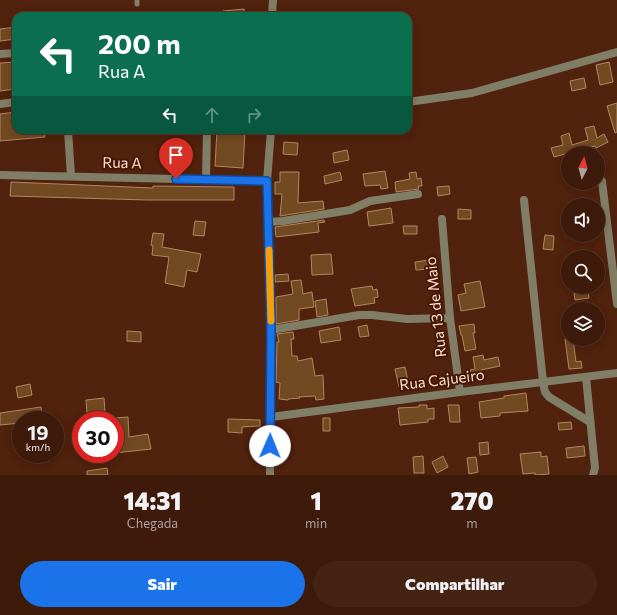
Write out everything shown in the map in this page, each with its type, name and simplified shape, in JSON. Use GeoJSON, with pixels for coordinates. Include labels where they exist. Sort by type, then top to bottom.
{"type":"FeatureCollection","features":[{"type":"Feature","properties":{"kind":"street"},"geometry":{"type":"LineString","coordinates":[[272,0],[272,12]]}},
{"type":"Feature","properties":{"kind":"street"},"geometry":{"type":"LineString","coordinates":[[412,101],[472,93],[617,52]]}},
{"type":"Feature","properties":{"kind":"street"},"geometry":{"type":"LineString","coordinates":[[0,54],[12,53]]}},
{"type":"Feature","properties":{"kind":"street"},"geometry":{"type":"LineString","coordinates":[[0,104],[12,102]]}},
{"type":"Feature","properties":{"kind":"street"},"geometry":{"type":"LineString","coordinates":[[68,134],[71,176]]}},
{"type":"Feature","properties":{"kind":"street"},"geometry":{"type":"LineString","coordinates":[[206,179],[207,134]]}},
{"type":"Feature","properties":{"kind":"street"},"geometry":{"type":"LineString","coordinates":[[270,475],[271,330],[267,181],[271,134]]}},
{"type":"Feature","properties":{"kind":"street","name":"Rua A"},"geometry":{"type":"LineString","coordinates":[[0,176],[71,176],[267,181]]}},
{"type":"Feature","properties":{"kind":"street"},"geometry":{"type":"LineString","coordinates":[[603,190],[617,304]]}},
{"type":"Feature","properties":{"kind":"street"},"geometry":{"type":"LineString","coordinates":[[268,222],[350,210],[370,201],[418,194]]}},
{"type":"Feature","properties":{"kind":"street"},"geometry":{"type":"LineString","coordinates":[[524,200],[545,392],[549,397],[590,422]]}},
{"type":"Feature","properties":{"kind":"street","name":"Rua 13 de Maio"},"geometry":{"type":"LineString","coordinates":[[442,219],[450,318],[460,392]]}},
{"type":"Feature","properties":{"kind":"street"},"geometry":{"type":"LineString","coordinates":[[271,330],[359,315],[407,319],[450,318]]}},
{"type":"Feature","properties":{"kind":"street","name":"Rua Cajueiro"},"geometry":{"type":"LineString","coordinates":[[270,417],[617,373]]}},
{"type":"Feature","properties":{"kind":"street"},"geometry":{"type":"LineString","coordinates":[[586,378],[594,468],[593,474]]}},
{"type":"Feature","properties":{"kind":"building"},"geometry":{"type":"Polygon","coordinates":[[[244,9],[244,12],[223,12],[244,9]]]}},
{"type":"Feature","properties":{"kind":"building"},"geometry":{"type":"Polygon","coordinates":[[[12,28],[12,40],[0,41],[0,29],[12,28]]]}},
{"type":"Feature","properties":{"kind":"building"},"geometry":{"type":"Polygon","coordinates":[[[12,62],[12,90],[0,91],[0,63],[12,62]]]}},
{"type":"Feature","properties":{"kind":"building"},"geometry":{"type":"Polygon","coordinates":[[[609,62],[613,82],[600,85],[596,65],[609,62]]]}},
{"type":"Feature","properties":{"kind":"building"},"geometry":{"type":"Polygon","coordinates":[[[584,78],[586,88],[572,91],[570,81],[584,78]]]}},
{"type":"Feature","properties":{"kind":"building"},"geometry":{"type":"Polygon","coordinates":[[[617,103],[617,132],[615,133],[607,106],[617,103]]]}},
{"type":"Feature","properties":{"kind":"building"},"geometry":{"type":"Polygon","coordinates":[[[12,112],[12,134],[45,134],[45,137],[0,141],[0,114],[12,112]]]}},
{"type":"Feature","properties":{"kind":"building"},"geometry":{"type":"Polygon","coordinates":[[[594,126],[597,138],[604,134],[608,142],[600,146],[561,146],[561,155],[554,157],[551,148],[563,145],[561,136],[569,133],[572,145],[588,140],[585,128],[594,126]]]}},
{"type":"Feature","properties":{"kind":"building"},"geometry":{"type":"Polygon","coordinates":[[[217,134],[245,134],[243,168],[215,166],[217,134]]]}},
{"type":"Feature","properties":{"kind":"building"},"geometry":{"type":"Polygon","coordinates":[[[284,142],[298,143],[297,155],[283,154],[284,142]]]}},
{"type":"Feature","properties":{"kind":"building"},"geometry":{"type":"Polygon","coordinates":[[[347,150],[349,160],[334,163],[333,153],[347,150]]]}},
{"type":"Feature","properties":{"kind":"building"},"geometry":{"type":"Polygon","coordinates":[[[385,171],[388,188],[381,189],[380,185],[365,186],[363,174],[385,171]]]}},
{"type":"Feature","properties":{"kind":"building"},"geometry":{"type":"Polygon","coordinates":[[[280,172],[299,172],[298,203],[323,201],[324,209],[280,216],[282,194],[275,194],[275,182],[280,182],[280,172]]]}},
{"type":"Feature","properties":{"kind":"building"},"geometry":{"type":"Polygon","coordinates":[[[340,172],[342,180],[325,184],[324,176],[340,172]]]}},
{"type":"Feature","properties":{"kind":"building"},"geometry":{"type":"Polygon","coordinates":[[[416,172],[417,179],[421,178],[422,186],[418,186],[419,189],[396,192],[395,182],[410,179],[409,173],[416,172]]]}},
{"type":"Feature","properties":{"kind":"building"},"geometry":{"type":"Polygon","coordinates":[[[11,182],[153,188],[153,186],[234,187],[234,200],[147,200],[10,196],[11,182]]]}},
{"type":"Feature","properties":{"kind":"building"},"geometry":{"type":"Polygon","coordinates":[[[449,186],[450,194],[438,196],[437,187],[449,186]]]}},
{"type":"Feature","properties":{"kind":"building"},"geometry":{"type":"Polygon","coordinates":[[[391,208],[393,223],[369,226],[367,212],[391,208]]]}},
{"type":"Feature","properties":{"kind":"building"},"geometry":{"type":"Polygon","coordinates":[[[458,209],[471,210],[471,219],[458,219],[458,209]]]}},
{"type":"Feature","properties":{"kind":"building"},"geometry":{"type":"Polygon","coordinates":[[[324,220],[325,222],[318,223],[319,232],[276,237],[275,227],[324,220]]]}},
{"type":"Feature","properties":{"kind":"building"},"geometry":{"type":"Polygon","coordinates":[[[195,221],[206,222],[204,236],[193,235],[195,221]]]}},
{"type":"Feature","properties":{"kind":"building"},"geometry":{"type":"Polygon","coordinates":[[[403,226],[417,226],[417,234],[404,234],[403,226]]]}},
{"type":"Feature","properties":{"kind":"building"},"geometry":{"type":"Polygon","coordinates":[[[153,233],[164,234],[162,247],[201,254],[197,272],[187,270],[184,287],[165,283],[169,257],[152,255],[153,246],[151,245],[153,233]]]}},
{"type":"Feature","properties":{"kind":"building"},"geometry":{"type":"Polygon","coordinates":[[[545,235],[554,236],[553,250],[543,249],[545,235]]]}},
{"type":"Feature","properties":{"kind":"building"},"geometry":{"type":"Polygon","coordinates":[[[331,254],[333,274],[312,275],[311,255],[331,254]]]}},
{"type":"Feature","properties":{"kind":"building"},"geometry":{"type":"Polygon","coordinates":[[[430,260],[431,269],[416,270],[415,262],[430,260]]]}},
{"type":"Feature","properties":{"kind":"building"},"geometry":{"type":"Polygon","coordinates":[[[288,274],[289,281],[275,282],[275,275],[288,274]]]}},
{"type":"Feature","properties":{"kind":"building"},"geometry":{"type":"Polygon","coordinates":[[[301,280],[303,294],[312,292],[314,307],[299,309],[299,320],[276,324],[276,297],[293,294],[291,281],[301,280]]]}},
{"type":"Feature","properties":{"kind":"building"},"geometry":{"type":"Polygon","coordinates":[[[480,281],[485,307],[461,311],[458,295],[466,293],[464,284],[480,281]]]}},
{"type":"Feature","properties":{"kind":"building"},"geometry":{"type":"Polygon","coordinates":[[[372,286],[373,290],[377,289],[378,297],[374,298],[375,303],[355,306],[351,289],[372,286]]]}},
{"type":"Feature","properties":{"kind":"building"},"geometry":{"type":"Polygon","coordinates":[[[574,294],[588,294],[589,298],[575,300],[574,294]]]}},
{"type":"Feature","properties":{"kind":"building"},"geometry":{"type":"Polygon","coordinates":[[[326,299],[328,315],[317,317],[315,301],[326,299]]]}},
{"type":"Feature","properties":{"kind":"building"},"geometry":{"type":"Polygon","coordinates":[[[474,324],[475,333],[473,333],[476,349],[465,351],[459,326],[474,324]]]}},
{"type":"Feature","properties":{"kind":"building"},"geometry":{"type":"Polygon","coordinates":[[[367,325],[369,336],[360,337],[358,327],[367,325]]]}},
{"type":"Feature","properties":{"kind":"building"},"geometry":{"type":"Polygon","coordinates":[[[339,327],[341,340],[321,343],[319,331],[339,327]]]}},
{"type":"Feature","properties":{"kind":"building"},"geometry":{"type":"Polygon","coordinates":[[[127,331],[141,332],[141,342],[127,341],[127,331]]]}},
{"type":"Feature","properties":{"kind":"building"},"geometry":{"type":"Polygon","coordinates":[[[293,332],[294,339],[291,339],[292,356],[297,356],[298,361],[312,358],[315,376],[323,375],[324,399],[316,400],[315,396],[299,397],[300,398],[288,400],[279,399],[280,383],[276,382],[277,342],[279,342],[277,334],[293,332]]]}},
{"type":"Feature","properties":{"kind":"building"},"geometry":{"type":"Polygon","coordinates":[[[566,346],[574,346],[576,362],[581,361],[582,368],[569,369],[566,346]]]}},
{"type":"Feature","properties":{"kind":"building"},"geometry":{"type":"Polygon","coordinates":[[[483,355],[484,360],[498,357],[500,366],[481,370],[482,375],[472,377],[470,370],[475,369],[473,357],[483,355]]]}},
{"type":"Feature","properties":{"kind":"building"},"geometry":{"type":"Polygon","coordinates":[[[405,367],[409,386],[399,387],[395,369],[405,367]]]}},
{"type":"Feature","properties":{"kind":"building"},"geometry":{"type":"Polygon","coordinates":[[[30,384],[32,395],[18,398],[16,387],[30,384]]]}},
{"type":"Feature","properties":{"kind":"building"},"geometry":{"type":"Polygon","coordinates":[[[526,393],[528,411],[500,413],[500,416],[481,418],[479,402],[526,393]]]}},
{"type":"Feature","properties":{"kind":"building"},"geometry":{"type":"Polygon","coordinates":[[[104,398],[105,411],[87,411],[86,400],[104,398]]]}},
{"type":"Feature","properties":{"kind":"building"},"geometry":{"type":"Polygon","coordinates":[[[419,405],[427,405],[427,409],[434,408],[434,419],[428,419],[428,422],[400,425],[398,408],[419,407],[419,405]]]}},
{"type":"Feature","properties":{"kind":"building"},"geometry":{"type":"Polygon","coordinates":[[[448,405],[459,405],[460,422],[450,422],[448,405]]]}},
{"type":"Feature","properties":{"kind":"building"},"geometry":{"type":"Polygon","coordinates":[[[41,407],[42,411],[14,411],[41,407]]]}},
{"type":"Feature","properties":{"kind":"building"},"geometry":{"type":"Polygon","coordinates":[[[12,411],[12,424],[0,425],[0,413],[12,411]]]}},
{"type":"Feature","properties":{"kind":"building"},"geometry":{"type":"Polygon","coordinates":[[[124,417],[128,417],[129,437],[148,434],[151,449],[124,452],[124,417]]]}},
{"type":"Feature","properties":{"kind":"building"},"geometry":{"type":"Polygon","coordinates":[[[323,418],[330,418],[330,431],[323,431],[323,418]]]}},
{"type":"Feature","properties":{"kind":"building"},"geometry":{"type":"Polygon","coordinates":[[[228,419],[260,420],[260,426],[242,427],[242,433],[228,432],[228,419]]]}},
{"type":"Feature","properties":{"kind":"building"},"geometry":{"type":"Polygon","coordinates":[[[571,422],[572,429],[559,430],[558,423],[571,422]]]}},
{"type":"Feature","properties":{"kind":"building"},"geometry":{"type":"Polygon","coordinates":[[[488,442],[489,454],[480,455],[479,443],[488,442]]]}},
{"type":"Feature","properties":{"kind":"building"},"geometry":{"type":"Polygon","coordinates":[[[584,446],[585,456],[567,458],[566,448],[584,446]]]}},
{"type":"Feature","properties":{"kind":"building"},"geometry":{"type":"Polygon","coordinates":[[[541,452],[541,457],[547,456],[549,474],[523,474],[520,454],[541,452]]]}},
{"type":"Feature","properties":{"kind":"building"},"geometry":{"type":"Polygon","coordinates":[[[423,456],[424,473],[414,473],[413,457],[423,456]]]}},
{"type":"Feature","properties":{"kind":"building"},"geometry":{"type":"Polygon","coordinates":[[[443,456],[448,467],[437,473],[432,462],[443,456]]]}},
{"type":"Feature","properties":{"kind":"building"},"geometry":{"type":"Polygon","coordinates":[[[476,457],[478,472],[469,474],[467,458],[476,457]]]}},
{"type":"Feature","properties":{"kind":"building"},"geometry":{"type":"Polygon","coordinates":[[[107,468],[108,475],[87,475],[87,471],[107,468]]]}},
{"type":"Feature","properties":{"kind":"slow traffic"},"geometry":{"type":"LineString","coordinates":[[269,250],[271,321]]}},
{"type":"Feature","properties":{"kind":"route"},"geometry":{"type":"LineString","coordinates":[[176,179],[267,181],[271,330],[270,446]]}}]}
